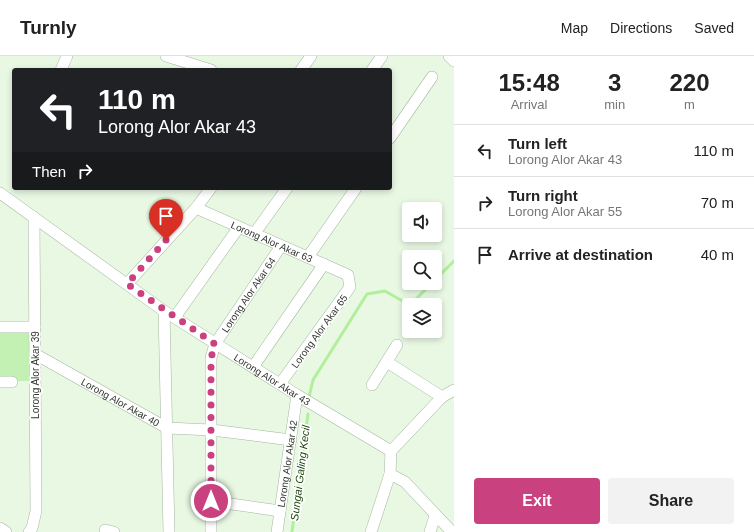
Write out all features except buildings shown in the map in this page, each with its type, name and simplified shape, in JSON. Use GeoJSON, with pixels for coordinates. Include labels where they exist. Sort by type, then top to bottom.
{"type":"FeatureCollection","features":[{"type":"Feature","properties":{"kind":"street"},"geometry":{"type":"LineString","coordinates":[[62,68],[67,56]]}},
{"type":"Feature","properties":{"kind":"street"},"geometry":{"type":"LineString","coordinates":[[170,56],[182,66],[196,68]]}},
{"type":"Feature","properties":{"kind":"street"},"geometry":{"type":"LineString","coordinates":[[302,68],[311,56]]}},
{"type":"Feature","properties":{"kind":"street"},"geometry":{"type":"LineString","coordinates":[[373,68],[382,56]]}},
{"type":"Feature","properties":{"kind":"street"},"geometry":{"type":"LineString","coordinates":[[449,56],[454,61]]}},
{"type":"Feature","properties":{"kind":"street"},"geometry":{"type":"LineString","coordinates":[[392,135],[432,77]]}},
{"type":"Feature","properties":{"kind":"street"},"geometry":{"type":"LineString","coordinates":[[127,284],[196,208],[210,190]]}},
{"type":"Feature","properties":{"kind":"street"},"geometry":{"type":"LineString","coordinates":[[254,234],[286,190]]}},
{"type":"Feature","properties":{"kind":"street"},"geometry":{"type":"LineString","coordinates":[[308,257],[355,190]]}},
{"type":"Feature","properties":{"kind":"street","name":"Lorong Alor Akar 43"},"geometry":{"type":"LineString","coordinates":[[0,193],[164,311],[297,395],[392,451]]}},
{"type":"Feature","properties":{"kind":"street","name":"Lorong Alor Akar 63"},"geometry":{"type":"LineString","coordinates":[[196,208],[348,275]]}},
{"type":"Feature","properties":{"kind":"street","name":"Lorong Alor Akar 39"},"geometry":{"type":"LineString","coordinates":[[29,532],[32,528],[36,512],[34,217]]}},
{"type":"Feature","properties":{"kind":"street"},"geometry":{"type":"LineString","coordinates":[[175,317],[239,227]]}},
{"type":"Feature","properties":{"kind":"street","name":"Lorong Alor Akar 64"},"geometry":{"type":"LineString","coordinates":[[215,344],[281,246]]}},
{"type":"Feature","properties":{"kind":"street"},"geometry":{"type":"LineString","coordinates":[[253,367],[324,264]]}},
{"type":"Feature","properties":{"kind":"street","name":"Lorong Alor Akar 65"},"geometry":{"type":"LineString","coordinates":[[280,384],[350,287],[348,275]]}},
{"type":"Feature","properties":{"kind":"street"},"geometry":{"type":"LineString","coordinates":[[164,311],[169,532]]}},
{"type":"Feature","properties":{"kind":"street"},"geometry":{"type":"LineString","coordinates":[[0,328],[34,327]]}},
{"type":"Feature","properties":{"kind":"street"},"geometry":{"type":"LineString","coordinates":[[211,532],[211,358],[215,344]]}},
{"type":"Feature","properties":{"kind":"street"},"geometry":{"type":"LineString","coordinates":[[372,386],[397,345]]}},
{"type":"Feature","properties":{"kind":"street","name":"Lorong Alor Akar 40"},"geometry":{"type":"LineString","coordinates":[[35,354],[167,428],[212,430],[291,440]]}},
{"type":"Feature","properties":{"kind":"street"},"geometry":{"type":"LineString","coordinates":[[387,362],[442,397]]}},
{"type":"Feature","properties":{"kind":"street"},"geometry":{"type":"LineString","coordinates":[[0,382],[12,382]]}},
{"type":"Feature","properties":{"kind":"street"},"geometry":{"type":"LineString","coordinates":[[371,532],[390,474],[392,451],[442,397],[454,390]]}},
{"type":"Feature","properties":{"kind":"street","name":"Lorong Alor Akar 42"},"geometry":{"type":"LineString","coordinates":[[277,532],[297,395]]}},
{"type":"Feature","properties":{"kind":"street"},"geometry":{"type":"LineString","coordinates":[[390,474],[405,482],[435,516],[452,532]]}},
{"type":"Feature","properties":{"kind":"street"},"geometry":{"type":"LineString","coordinates":[[211,501],[280,511]]}},
{"type":"Feature","properties":{"kind":"street"},"geometry":{"type":"LineString","coordinates":[[430,532],[435,516]]}},
{"type":"Feature","properties":{"kind":"street"},"geometry":{"type":"LineString","coordinates":[[0,528],[6,532]]}},
{"type":"Feature","properties":{"kind":"green space"},"geometry":{"type":"Polygon","coordinates":[[[0,322],[32,323],[32,381],[0,381],[0,322]]]}},
{"type":"Feature","properties":{"kind":"waterway","name":"Sungai Galing Kecil"},"geometry":{"type":"LineString","coordinates":[[442,273],[454,261]]}},
{"type":"Feature","properties":{"kind":"waterway","name":"Sungai Galing Kecil"},"geometry":{"type":"LineString","coordinates":[[309,397],[313,380],[367,294],[385,291],[406,303],[415,300],[425,290]]}},
{"type":"Feature","properties":{"kind":"waterway","name":"Sungai Galing Kecil"},"geometry":{"type":"LineString","coordinates":[[292,532],[308,414]]}},
{"type":"Feature","properties":{"kind":"route"},"geometry":{"type":"LineString","coordinates":[[166,240],[127,284],[164,311],[215,344],[211,358],[211,501]]}}]}
